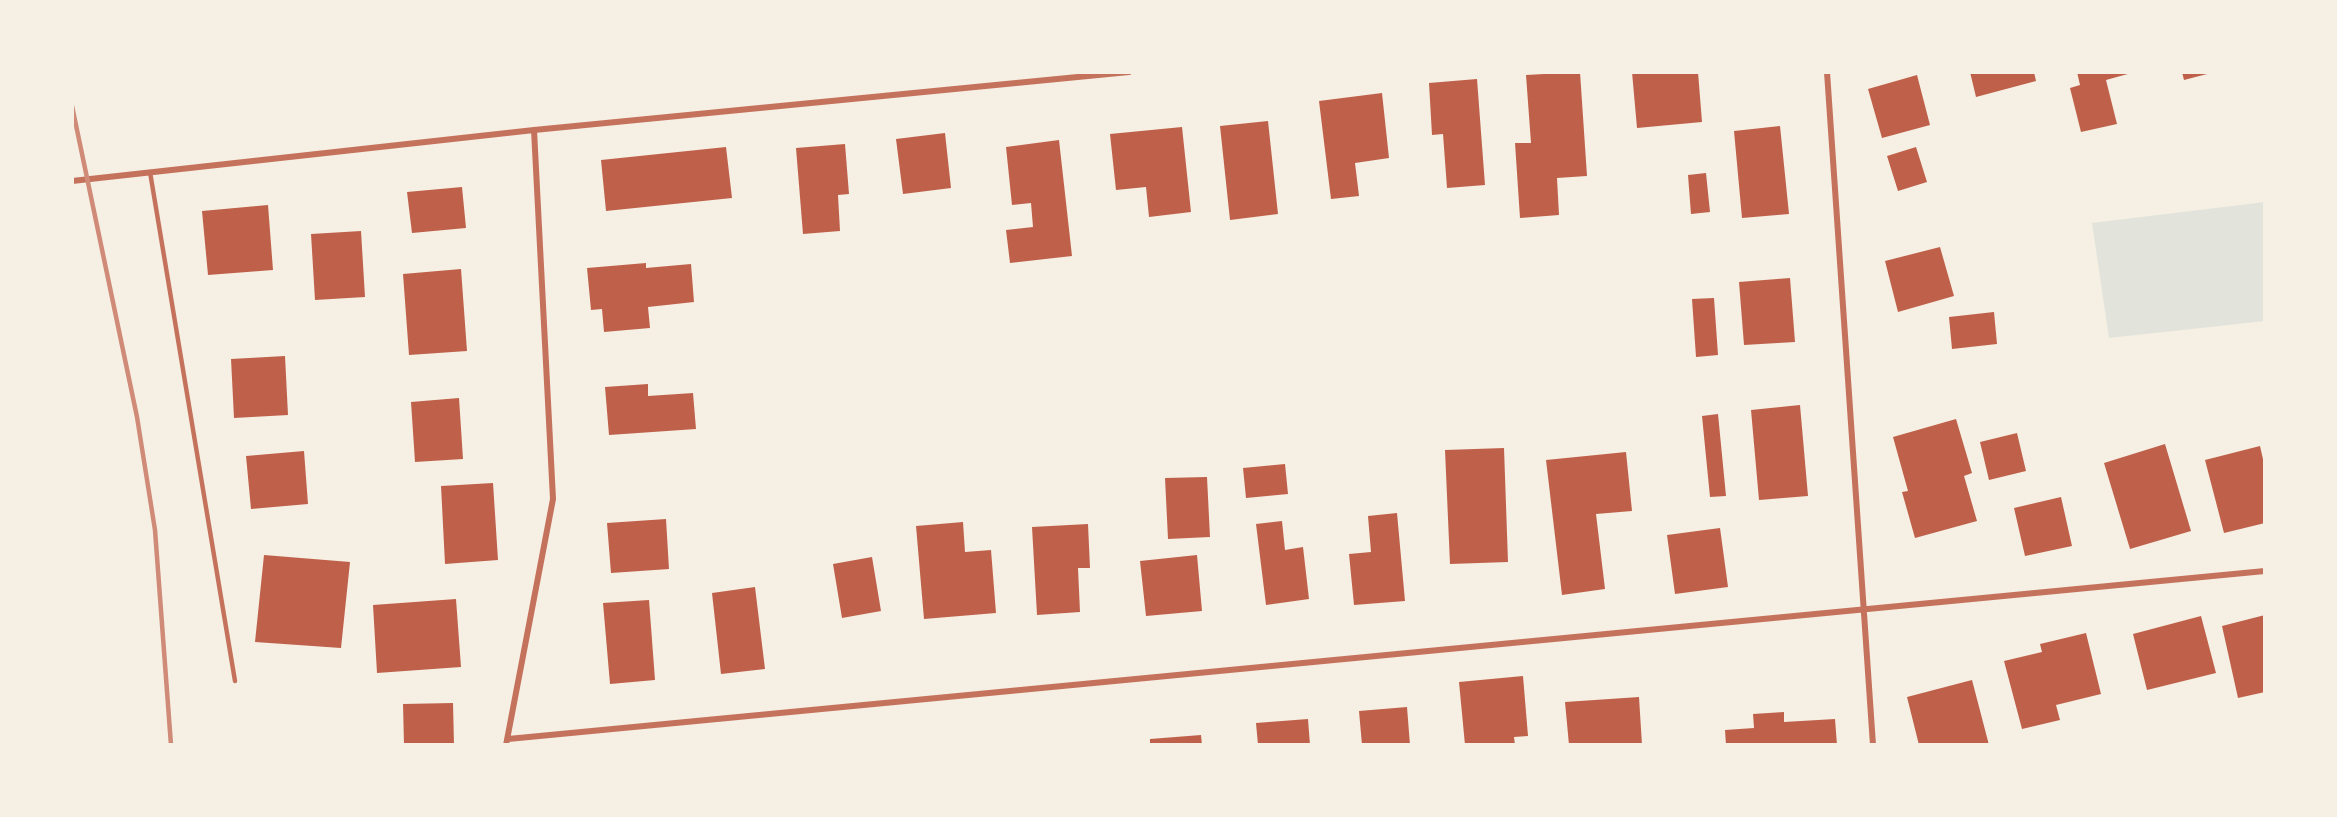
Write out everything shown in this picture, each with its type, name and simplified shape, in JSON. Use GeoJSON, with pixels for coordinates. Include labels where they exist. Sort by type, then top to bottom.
{"type":"FeatureCollection","features":[{"type":"Feature","properties":{"kind":"street"},"geometry":{"type":"LineString","coordinates":[[72,181],[534,130],[1130,72]]}},
{"type":"Feature","properties":{"kind":"street"},"geometry":{"type":"LineString","coordinates":[[1827,72],[1874,745]]}},
{"type":"Feature","properties":{"kind":"street"},"geometry":{"type":"LineString","coordinates":[[534,130],[553,499],[507,742],[2265,571]]}},
{"type":"Feature","properties":{"kind":"lane"},"geometry":{"type":"LineString","coordinates":[[150,172],[235,681]]}},
{"type":"Feature","properties":{"kind":"shaded area"},"geometry":{"type":"Polygon","coordinates":[[[2265,202],[2265,321],[2109,338],[2092,223],[2265,202]]]}},
{"type":"Feature","properties":{"kind":"building"},"geometry":{"type":"Polygon","coordinates":[[[1580,72],[1587,176],[1557,178],[1559,215],[1520,218],[1515,143],[1531,143],[1526,75],[1580,72]]]}},
{"type":"Feature","properties":{"kind":"building"},"geometry":{"type":"Polygon","coordinates":[[[1632,72],[1698,72],[1702,122],[1637,128],[1632,72]]]}},
{"type":"Feature","properties":{"kind":"building"},"geometry":{"type":"Polygon","coordinates":[[[1970,72],[2034,72],[2036,81],[1976,97],[1970,72]]]}},
{"type":"Feature","properties":{"kind":"building"},"geometry":{"type":"Polygon","coordinates":[[[2077,72],[2135,72],[2106,80],[2117,124],[2081,132],[2070,88],[2080,85],[2077,72]]]}},
{"type":"Feature","properties":{"kind":"building"},"geometry":{"type":"Polygon","coordinates":[[[2182,72],[2211,72],[2211,73],[2184,80],[2182,72]]]}},
{"type":"Feature","properties":{"kind":"building"},"geometry":{"type":"Polygon","coordinates":[[[1917,75],[1930,125],[1882,138],[1868,89],[1917,75]]]}},
{"type":"Feature","properties":{"kind":"building"},"geometry":{"type":"Polygon","coordinates":[[[1477,79],[1485,185],[1447,188],[1443,134],[1432,135],[1429,83],[1477,79]]]}},
{"type":"Feature","properties":{"kind":"building"},"geometry":{"type":"Polygon","coordinates":[[[1382,93],[1389,158],[1355,163],[1359,196],[1331,199],[1319,101],[1382,93]]]}},
{"type":"Feature","properties":{"kind":"building"},"geometry":{"type":"Polygon","coordinates":[[[1268,121],[1278,214],[1230,220],[1220,126],[1268,121]]]}},
{"type":"Feature","properties":{"kind":"building"},"geometry":{"type":"Polygon","coordinates":[[[1780,126],[1789,214],[1742,218],[1734,131],[1780,126]]]}},
{"type":"Feature","properties":{"kind":"building"},"geometry":{"type":"Polygon","coordinates":[[[1182,127],[1191,212],[1149,217],[1146,187],[1116,190],[1110,134],[1182,127]]]}},
{"type":"Feature","properties":{"kind":"building"},"geometry":{"type":"Polygon","coordinates":[[[945,133],[951,188],[903,194],[896,139],[945,133]]]}},
{"type":"Feature","properties":{"kind":"building"},"geometry":{"type":"Polygon","coordinates":[[[1059,140],[1072,256],[1010,263],[1006,230],[1033,227],[1031,203],[1012,205],[1006,147],[1059,140]]]}},
{"type":"Feature","properties":{"kind":"building"},"geometry":{"type":"Polygon","coordinates":[[[845,144],[849,194],[838,195],[840,231],[803,234],[796,148],[845,144]]]}},
{"type":"Feature","properties":{"kind":"building"},"geometry":{"type":"Polygon","coordinates":[[[726,147],[732,198],[606,211],[601,160],[726,147]]]}},
{"type":"Feature","properties":{"kind":"building"},"geometry":{"type":"Polygon","coordinates":[[[1916,147],[1927,182],[1898,191],[1887,156],[1916,147]]]}},
{"type":"Feature","properties":{"kind":"building"},"geometry":{"type":"Polygon","coordinates":[[[1706,173],[1710,212],[1691,214],[1688,175],[1706,173]]]}},
{"type":"Feature","properties":{"kind":"building"},"geometry":{"type":"Polygon","coordinates":[[[462,187],[466,228],[412,233],[407,192],[462,187]]]}},
{"type":"Feature","properties":{"kind":"building"},"geometry":{"type":"Polygon","coordinates":[[[268,205],[273,270],[208,275],[202,211],[268,205]]]}},
{"type":"Feature","properties":{"kind":"building"},"geometry":{"type":"Polygon","coordinates":[[[361,231],[365,297],[315,300],[311,234],[361,231]]]}},
{"type":"Feature","properties":{"kind":"building"},"geometry":{"type":"Polygon","coordinates":[[[1940,247],[1954,296],[1898,312],[1885,261],[1940,247]]]}},
{"type":"Feature","properties":{"kind":"building"},"geometry":{"type":"Polygon","coordinates":[[[646,263],[646,268],[691,264],[694,302],[648,307],[650,328],[604,332],[602,309],[591,310],[587,268],[646,263]]]}},
{"type":"Feature","properties":{"kind":"building"},"geometry":{"type":"Polygon","coordinates":[[[461,269],[467,351],[409,355],[403,274],[461,269]]]}},
{"type":"Feature","properties":{"kind":"building"},"geometry":{"type":"Polygon","coordinates":[[[1790,278],[1795,342],[1744,345],[1739,282],[1790,278]]]}},
{"type":"Feature","properties":{"kind":"building"},"geometry":{"type":"Polygon","coordinates":[[[1714,298],[1718,355],[1696,357],[1692,299],[1714,298]]]}},
{"type":"Feature","properties":{"kind":"building"},"geometry":{"type":"Polygon","coordinates":[[[1994,312],[1997,344],[1952,349],[1949,317],[1994,312]]]}},
{"type":"Feature","properties":{"kind":"building"},"geometry":{"type":"Polygon","coordinates":[[[285,356],[288,415],[234,418],[231,359],[285,356]]]}},
{"type":"Feature","properties":{"kind":"building"},"geometry":{"type":"Polygon","coordinates":[[[648,384],[648,396],[693,393],[696,429],[609,435],[605,387],[648,384]]]}},
{"type":"Feature","properties":{"kind":"building"},"geometry":{"type":"Polygon","coordinates":[[[459,398],[463,459],[415,462],[411,402],[459,398]]]}},
{"type":"Feature","properties":{"kind":"building"},"geometry":{"type":"Polygon","coordinates":[[[1800,405],[1808,496],[1759,500],[1751,410],[1800,405]]]}},
{"type":"Feature","properties":{"kind":"building"},"geometry":{"type":"Polygon","coordinates":[[[1718,414],[1726,496],[1710,497],[1702,416],[1718,414]]]}},
{"type":"Feature","properties":{"kind":"building"},"geometry":{"type":"Polygon","coordinates":[[[1956,419],[1972,473],[1964,476],[1977,521],[1915,538],[1902,492],[1908,491],[1893,437],[1956,419]]]}},
{"type":"Feature","properties":{"kind":"building"},"geometry":{"type":"Polygon","coordinates":[[[2017,433],[2026,471],[1989,480],[1980,442],[2017,433]]]}},
{"type":"Feature","properties":{"kind":"building"},"geometry":{"type":"Polygon","coordinates":[[[2165,444],[2191,531],[2130,549],[2104,463],[2165,444]]]}},
{"type":"Feature","properties":{"kind":"building"},"geometry":{"type":"Polygon","coordinates":[[[2260,446],[2265,468],[2265,523],[2224,533],[2205,460],[2260,446]]]}},
{"type":"Feature","properties":{"kind":"building"},"geometry":{"type":"Polygon","coordinates":[[[1504,448],[1508,562],[1450,564],[1445,450],[1504,448]]]}},
{"type":"Feature","properties":{"kind":"building"},"geometry":{"type":"Polygon","coordinates":[[[304,451],[308,504],[251,509],[246,456],[304,451]]]}},
{"type":"Feature","properties":{"kind":"building"},"geometry":{"type":"Polygon","coordinates":[[[1626,452],[1632,511],[1596,514],[1605,589],[1562,595],[1546,460],[1626,452]]]}},
{"type":"Feature","properties":{"kind":"building"},"geometry":{"type":"Polygon","coordinates":[[[1285,464],[1288,494],[1246,498],[1243,468],[1285,464]]]}},
{"type":"Feature","properties":{"kind":"building"},"geometry":{"type":"Polygon","coordinates":[[[1207,477],[1210,537],[1168,539],[1165,478],[1207,477]]]}},
{"type":"Feature","properties":{"kind":"building"},"geometry":{"type":"Polygon","coordinates":[[[493,483],[498,560],[445,564],[441,486],[493,483]]]}},
{"type":"Feature","properties":{"kind":"building"},"geometry":{"type":"Polygon","coordinates":[[[2061,497],[2072,546],[2025,556],[2014,508],[2061,497]]]}},
{"type":"Feature","properties":{"kind":"building"},"geometry":{"type":"Polygon","coordinates":[[[1397,513],[1405,601],[1354,605],[1349,554],[1371,552],[1368,516],[1397,513]]]}},
{"type":"Feature","properties":{"kind":"building"},"geometry":{"type":"Polygon","coordinates":[[[666,519],[669,569],[611,573],[607,523],[666,519]]]}},
{"type":"Feature","properties":{"kind":"building"},"geometry":{"type":"Polygon","coordinates":[[[1282,521],[1285,550],[1303,547],[1309,599],[1266,605],[1256,524],[1282,521]]]}},
{"type":"Feature","properties":{"kind":"building"},"geometry":{"type":"Polygon","coordinates":[[[963,522],[965,552],[991,550],[996,613],[924,619],[916,526],[963,522]]]}},
{"type":"Feature","properties":{"kind":"building"},"geometry":{"type":"Polygon","coordinates":[[[1088,524],[1090,568],[1078,568],[1080,612],[1037,615],[1032,527],[1088,524]]]}},
{"type":"Feature","properties":{"kind":"building"},"geometry":{"type":"Polygon","coordinates":[[[1720,528],[1728,587],[1675,594],[1667,535],[1720,528]]]}},
{"type":"Feature","properties":{"kind":"building"},"geometry":{"type":"Polygon","coordinates":[[[264,555],[350,562],[341,648],[255,642],[264,555]]]}},
{"type":"Feature","properties":{"kind":"building"},"geometry":{"type":"Polygon","coordinates":[[[1197,555],[1202,611],[1146,616],[1140,561],[1197,555]]]}},
{"type":"Feature","properties":{"kind":"building"},"geometry":{"type":"Polygon","coordinates":[[[872,557],[881,611],[842,618],[833,564],[872,557]]]}},
{"type":"Feature","properties":{"kind":"building"},"geometry":{"type":"Polygon","coordinates":[[[755,587],[765,669],[721,674],[712,593],[755,587]]]}},
{"type":"Feature","properties":{"kind":"building"},"geometry":{"type":"Polygon","coordinates":[[[456,599],[461,667],[377,673],[373,605],[456,599]]]}},
{"type":"Feature","properties":{"kind":"building"},"geometry":{"type":"Polygon","coordinates":[[[649,600],[655,680],[610,684],[603,603],[649,600]]]}},
{"type":"Feature","properties":{"kind":"building"},"geometry":{"type":"Polygon","coordinates":[[[2265,615],[2265,692],[2238,698],[2222,626],[2265,615]]]}},
{"type":"Feature","properties":{"kind":"building"},"geometry":{"type":"Polygon","coordinates":[[[2201,616],[2216,673],[2147,690],[2133,634],[2201,616]]]}},
{"type":"Feature","properties":{"kind":"building"},"geometry":{"type":"Polygon","coordinates":[[[2086,633],[2101,694],[2056,705],[2060,720],[2022,729],[2004,661],[2042,652],[2040,644],[2086,633]]]}},
{"type":"Feature","properties":{"kind":"building"},"geometry":{"type":"Polygon","coordinates":[[[1523,676],[1528,736],[1514,737],[1515,745],[1465,745],[1459,682],[1523,676]]]}},
{"type":"Feature","properties":{"kind":"building"},"geometry":{"type":"Polygon","coordinates":[[[1972,680],[1989,745],[1919,745],[1907,697],[1972,680]]]}},
{"type":"Feature","properties":{"kind":"building"},"geometry":{"type":"Polygon","coordinates":[[[1639,697],[1642,745],[1569,745],[1565,702],[1639,697]]]}},
{"type":"Feature","properties":{"kind":"building"},"geometry":{"type":"Polygon","coordinates":[[[453,703],[454,745],[404,745],[403,704],[453,703]]]}},
{"type":"Feature","properties":{"kind":"building"},"geometry":{"type":"Polygon","coordinates":[[[1407,707],[1410,745],[1362,745],[1359,711],[1407,707]]]}},
{"type":"Feature","properties":{"kind":"building"},"geometry":{"type":"Polygon","coordinates":[[[1784,712],[1784,722],[1835,719],[1837,745],[1726,745],[1725,730],[1754,728],[1753,714],[1784,712]]]}},
{"type":"Feature","properties":{"kind":"building"},"geometry":{"type":"Polygon","coordinates":[[[1308,719],[1310,745],[1258,745],[1256,723],[1308,719]]]}},
{"type":"Feature","properties":{"kind":"building"},"geometry":{"type":"Polygon","coordinates":[[[1201,735],[1202,745],[1150,745],[1150,739],[1201,735]]]}},
{"type":"Feature","properties":{"kind":"railway"},"geometry":{"type":"LineString","coordinates":[[72,106],[137,417],[155,530],[171,745]]}}]}
